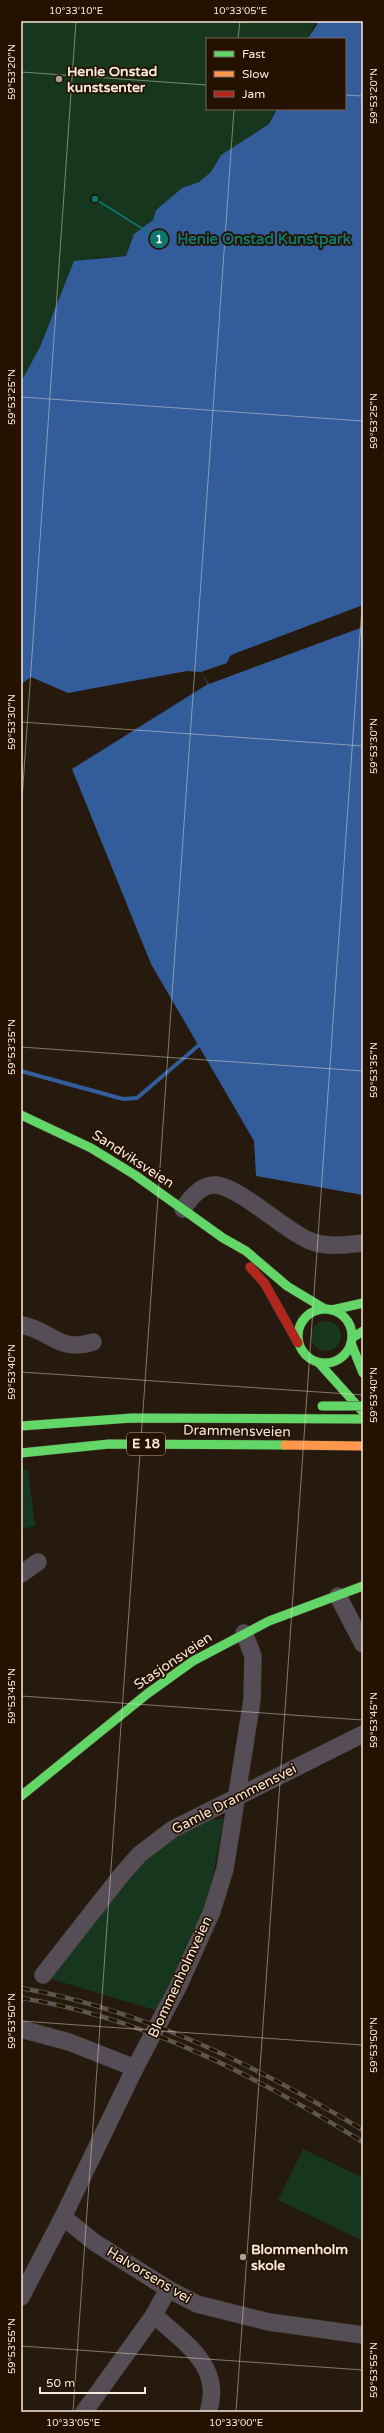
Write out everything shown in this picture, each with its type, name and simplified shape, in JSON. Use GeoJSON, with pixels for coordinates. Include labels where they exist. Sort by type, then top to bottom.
{"type":"FeatureCollection","features":[{"type":"Feature","properties":{"kind":"main road","name":"Sandviksveien"},"geometry":{"type":"LineString","coordinates":[[21,1115],[91,1148],[183,1209],[223,1238],[246,1251],[288,1286],[328,1309]]}},
{"type":"Feature","properties":{"kind":"main road","name":"Sandviksveien"},"geometry":{"type":"LineString","coordinates":[[223,1238],[266,1284],[298,1343]]}},
{"type":"Feature","properties":{"kind":"main road"},"geometry":{"type":"LineString","coordinates":[[363,1303],[312,1312],[302,1321],[299,1328],[298,1343],[306,1356],[318,1363],[363,1412]]}},
{"type":"Feature","properties":{"kind":"main road"},"geometry":{"type":"LineString","coordinates":[[328,1309],[347,1320],[352,1341],[363,1373]]}},
{"type":"Feature","properties":{"kind":"main road"},"geometry":{"type":"LineString","coordinates":[[318,1363],[337,1361],[346,1353],[352,1341],[363,1331]]}},
{"type":"Feature","properties":{"kind":"main road","name":"E 18"},"geometry":{"type":"LineString","coordinates":[[296,1419],[322,1406],[363,1406]]}},
{"type":"Feature","properties":{"kind":"main road","name":"Drammensveien"},"geometry":{"type":"LineString","coordinates":[[21,1426],[132,1418],[363,1419]]}},
{"type":"Feature","properties":{"kind":"main road","name":"Drammensveien"},"geometry":{"type":"LineString","coordinates":[[21,1453],[116,1444],[360,1446]]}},
{"type":"Feature","properties":{"kind":"main road","name":"Stasjonsveien"},"geometry":{"type":"LineString","coordinates":[[21,1796],[171,1676],[193,1661],[269,1621],[363,1586]]}},
{"type":"Feature","properties":{"kind":"street"},"geometry":{"type":"LineString","coordinates":[[183,1209],[195,1193],[207,1186],[216,1185],[233,1191],[309,1241],[340,1245],[363,1243]]}},
{"type":"Feature","properties":{"kind":"street"},"geometry":{"type":"LineString","coordinates":[[21,1325],[42,1332],[70,1346],[81,1346],[93,1342]]}},
{"type":"Feature","properties":{"kind":"street"},"geometry":{"type":"LineString","coordinates":[[21,1574],[38,1562]]}},
{"type":"Feature","properties":{"kind":"street"},"geometry":{"type":"LineString","coordinates":[[338,1596],[363,1644]]}},
{"type":"Feature","properties":{"kind":"street","name":"Blommenholmveien"},"geometry":{"type":"LineString","coordinates":[[21,2297],[63,2217],[134,2068],[177,1989],[212,1911],[225,1869],[237,1797],[254,1674],[253,1656],[244,1633]]}},
{"type":"Feature","properties":{"kind":"street","name":"Gamle Drammensvei"},"geometry":{"type":"LineString","coordinates":[[44,1975],[79,1926],[140,1854],[173,1829],[363,1734]]}},
{"type":"Feature","properties":{"kind":"street"},"geometry":{"type":"LineString","coordinates":[[21,2029],[69,2042],[134,2068]]}},
{"type":"Feature","properties":{"kind":"street","name":"Halvorsens vei"},"geometry":{"type":"LineString","coordinates":[[63,2217],[94,2242],[168,2289],[197,2304],[236,2315],[269,2322],[363,2335]]}},
{"type":"Feature","properties":{"kind":"street"},"geometry":{"type":"LineString","coordinates":[[84,2412],[154,2315],[168,2289]]}},
{"type":"Feature","properties":{"kind":"street"},"geometry":{"type":"LineString","coordinates":[[154,2315],[191,2348],[206,2366],[212,2391],[208,2412]]}},
{"type":"Feature","properties":{"kind":"green space"},"geometry":{"type":"Polygon","coordinates":[[[21,21],[314,21],[315,25],[307,38],[206,38],[206,110],[276,110],[269,124],[221,155],[211,172],[199,182],[182,188],[156,210],[153,220],[134,234],[126,256],[94,258],[21,382],[21,21]]]}},
{"type":"Feature","properties":{"kind":"green space"},"geometry":{"type":"Polygon","coordinates":[[[326,1321],[337,1325],[341,1336],[337,1347],[326,1351],[315,1347],[311,1336],[315,1325],[326,1321]]]}},
{"type":"Feature","properties":{"kind":"green space"},"geometry":{"type":"Polygon","coordinates":[[[28,1469],[35,1526],[21,1529],[21,1470],[28,1469]]]}},
{"type":"Feature","properties":{"kind":"green space"},"geometry":{"type":"Polygon","coordinates":[[[224,1818],[206,1910],[158,2011],[48,1978],[111,1890],[182,1825],[224,1818]]]}},
{"type":"Feature","properties":{"kind":"green space"},"geometry":{"type":"Polygon","coordinates":[[[303,2149],[363,2178],[363,2241],[278,2200],[303,2149]]]}},
{"type":"Feature","properties":{"kind":"water"},"geometry":{"type":"Polygon","coordinates":[[[316,21],[363,21],[363,1195],[256,1176],[254,1141],[151,964],[72,769],[208,684],[201,672],[187,671],[68,693],[31,677],[21,684],[21,382],[40,347],[74,261],[126,256],[134,234],[153,220],[156,210],[182,188],[199,182],[211,172],[221,155],[269,124],[276,110],[346,110],[346,38],[308,38],[317,25],[316,21]]]}},
{"type":"Feature","properties":{"kind":"pier"},"geometry":{"type":"Polygon","coordinates":[[[363,605],[363,627],[209,684],[201,672],[227,663],[230,656],[236,653],[363,605]]]}},
{"type":"Feature","properties":{"kind":"waterway"},"geometry":{"type":"LineString","coordinates":[[21,1071],[123,1099],[137,1098],[199,1045]]}},
{"type":"Feature","properties":{"kind":"railway"},"geometry":{"type":"LineString","coordinates":[[21,1988],[67,1998],[111,2010],[198,2043],[282,2084],[363,2130]]}},
{"type":"Feature","properties":{"kind":"railway"},"geometry":{"type":"LineString","coordinates":[[21,1998],[67,2007],[112,2020],[156,2035],[199,2053],[282,2095],[363,2142]]}},
{"type":"Feature","properties":{"kind":"traffic: fast"},"geometry":{"type":"LineString","coordinates":[[21,1115],[91,1148],[135,1175],[223,1238],[246,1251],[287,1286],[325,1309]]}},
{"type":"Feature","properties":{"kind":"traffic: fast"},"geometry":{"type":"LineString","coordinates":[[332,1310],[363,1303]]}},
{"type":"Feature","properties":{"kind":"traffic: fast"},"geometry":{"type":"LineString","coordinates":[[320,1309],[330,1309],[340,1313],[348,1321],[352,1331],[352,1336],[352,1341],[348,1351],[340,1359],[330,1363],[320,1363],[310,1359],[302,1351],[298,1341],[298,1331],[302,1321],[310,1313],[320,1309]]}},
{"type":"Feature","properties":{"kind":"traffic: fast"},"geometry":{"type":"LineString","coordinates":[[352,1338],[363,1331]]}},
{"type":"Feature","properties":{"kind":"traffic: fast"},"geometry":{"type":"LineString","coordinates":[[351,1343],[363,1373]]}},
{"type":"Feature","properties":{"kind":"traffic: fast"},"geometry":{"type":"LineString","coordinates":[[319,1363],[363,1412]]}},
{"type":"Feature","properties":{"kind":"traffic: fast"},"geometry":{"type":"LineString","coordinates":[[322,1406],[363,1406]]}},
{"type":"Feature","properties":{"kind":"traffic: fast"},"geometry":{"type":"LineString","coordinates":[[21,1426],[132,1418],[363,1419]]}},
{"type":"Feature","properties":{"kind":"traffic: fast"},"geometry":{"type":"LineString","coordinates":[[21,1453],[109,1444],[285,1445]]}},
{"type":"Feature","properties":{"kind":"traffic: fast"},"geometry":{"type":"LineString","coordinates":[[21,1796],[147,1694],[193,1661],[269,1621],[363,1586]]}},
{"type":"Feature","properties":{"kind":"traffic: slow"},"geometry":{"type":"LineString","coordinates":[[285,1445],[363,1446]]}},
{"type":"Feature","properties":{"kind":"traffic: jam"},"geometry":{"type":"LineString","coordinates":[[250,1267],[265,1284],[298,1343]]}},
{"type":"Feature","properties":{"kind":"place","name":"Henie Onstad kunstsenter"},"geometry":{"type":"Point","coordinates":[59,79]}},
{"type":"Feature","properties":{"kind":"place","name":"Henie Onstad Kunstpark"},"geometry":{"type":"Point","coordinates":[95,199]}},
{"type":"Feature","properties":{"kind":"place","name":"Blommenholm skole"},"geometry":{"type":"Point","coordinates":[243,2257]}}]}
